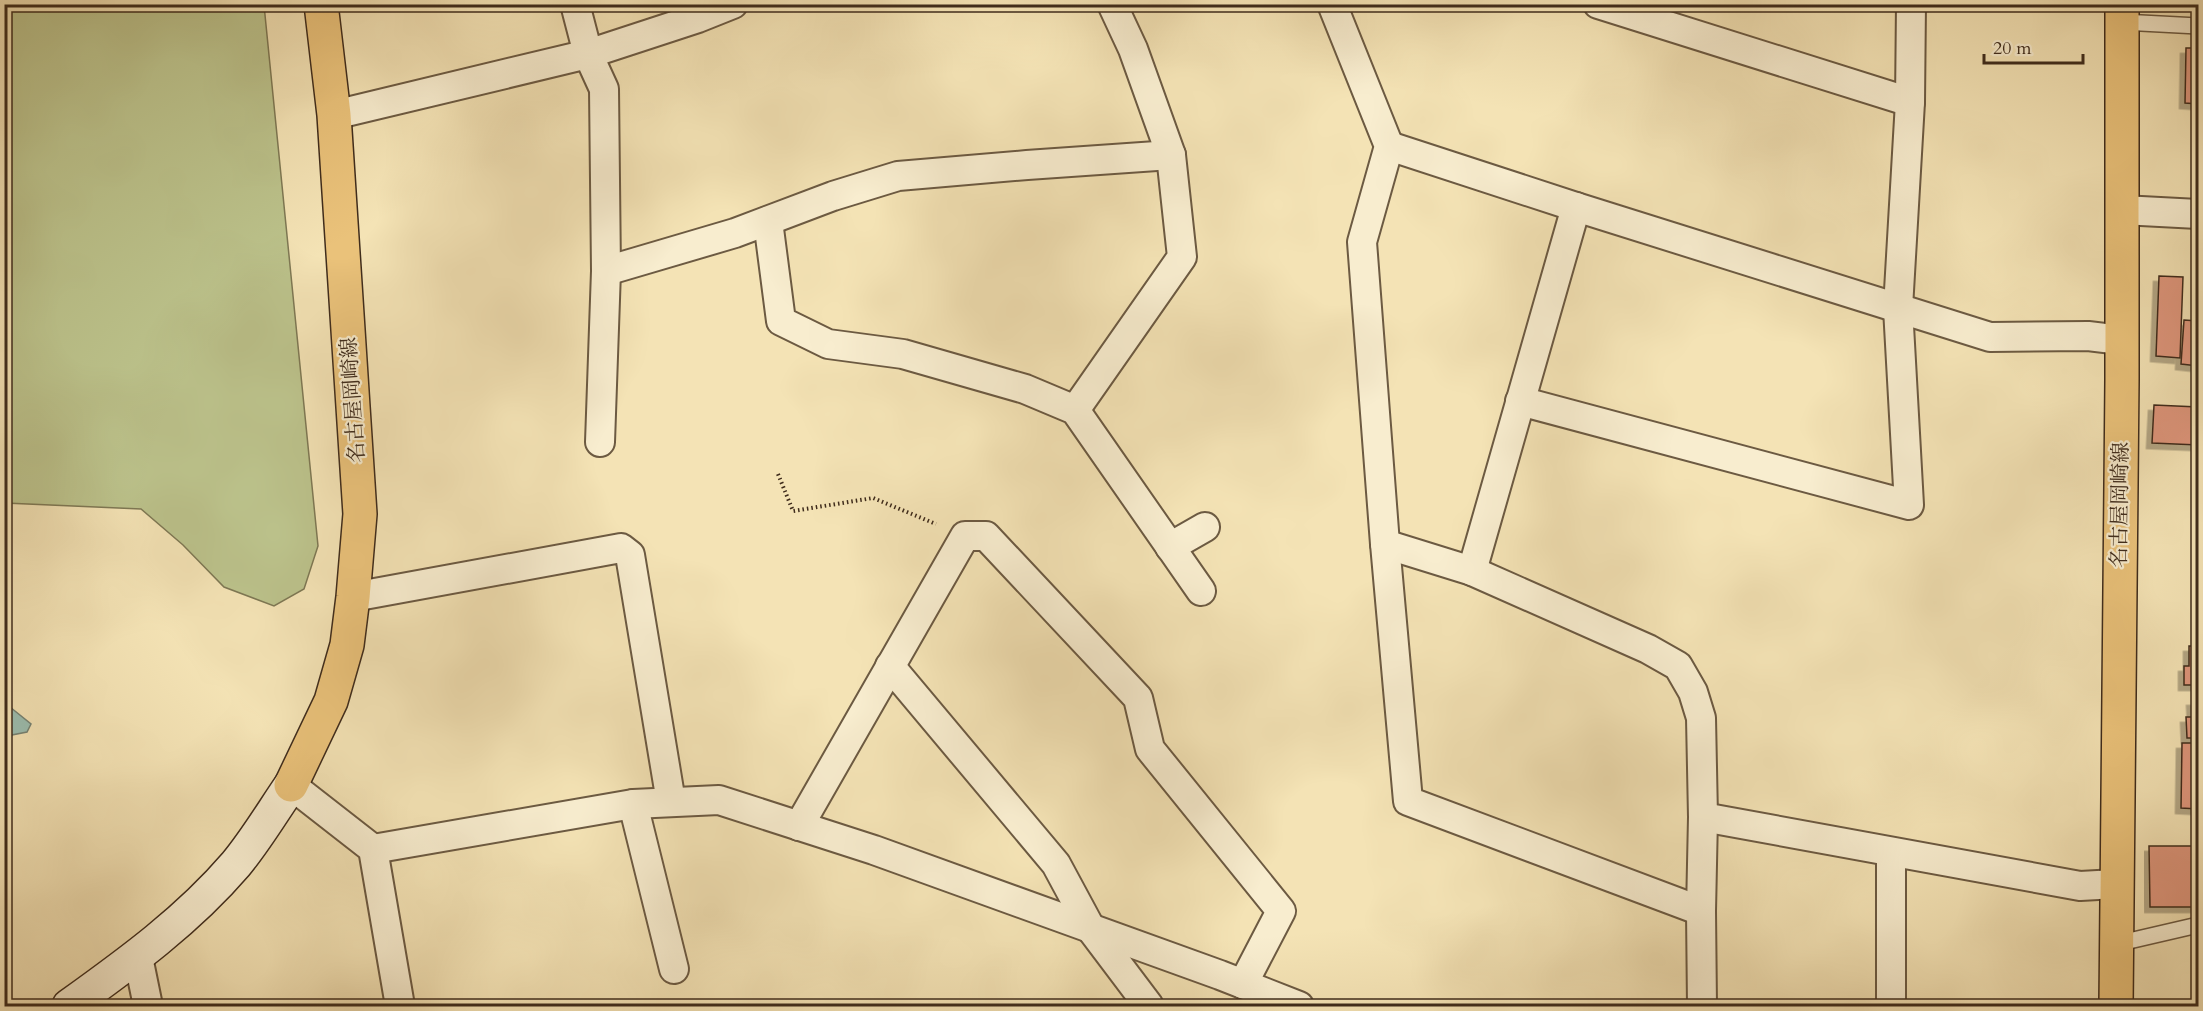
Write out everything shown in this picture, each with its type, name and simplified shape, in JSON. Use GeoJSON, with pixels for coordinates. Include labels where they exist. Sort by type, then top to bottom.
{"type":"FeatureCollection","features":[{"type":"Feature","properties":{"kind":"main road","name":"名古屋岡崎線"},"geometry":{"type":"LineString","coordinates":[[291,785],[331,701],[347,645],[360,514],[334,115],[321,4]]}},
{"type":"Feature","properties":{"kind":"main road","name":"名古屋岡崎線"},"geometry":{"type":"LineString","coordinates":[[2116,1006],[2122,13]]}},
{"type":"Feature","properties":{"kind":"street"},"geometry":{"type":"LineString","coordinates":[[575,4],[588,54],[604,89],[606,271],[600,442]]}},
{"type":"Feature","properties":{"kind":"street"},"geometry":{"type":"LineString","coordinates":[[334,115],[588,54],[698,18],[733,4]]}},
{"type":"Feature","properties":{"kind":"street"},"geometry":{"type":"LineString","coordinates":[[1075,410],[1182,257],[1171,155],[1133,49],[1112,4]]}},
{"type":"Feature","properties":{"kind":"street"},"geometry":{"type":"LineString","coordinates":[[1332,4],[1389,146],[1362,242],[1385,544],[1408,801],[1701,911]]}},
{"type":"Feature","properties":{"kind":"street"},"geometry":{"type":"LineString","coordinates":[[1598,4],[1910,102]]}},
{"type":"Feature","properties":{"kind":"street"},"geometry":{"type":"LineString","coordinates":[[1520,401],[1908,505],[1898,308],[1910,102],[1911,4]]}},
{"type":"Feature","properties":{"kind":"street"},"geometry":{"type":"LineString","coordinates":[[1389,146],[1990,337],[2088,336],[2121,340]]}},
{"type":"Feature","properties":{"kind":"street"},"geometry":{"type":"LineString","coordinates":[[606,271],[735,233],[833,196],[898,176],[1171,155]]}},
{"type":"Feature","properties":{"kind":"street"},"geometry":{"type":"LineString","coordinates":[[1472,571],[1576,207]]}},
{"type":"Feature","properties":{"kind":"street"},"geometry":{"type":"LineString","coordinates":[[2122,210],[2199,214]]}},
{"type":"Feature","properties":{"kind":"street"},"geometry":{"type":"LineString","coordinates":[[768,221],[781,321],[828,344],[903,354],[1025,389],[1075,410],[1201,591]]}},
{"type":"Feature","properties":{"kind":"street"},"geometry":{"type":"LineString","coordinates":[[1170,547],[1206,527]]}},
{"type":"Feature","properties":{"kind":"street"},"geometry":{"type":"LineString","coordinates":[[799,826],[965,536],[986,536],[1138,698],[1150,748],[1281,911],[1243,984]]}},
{"type":"Feature","properties":{"kind":"street"},"geometry":{"type":"LineString","coordinates":[[1385,544],[1472,571],[1648,649],[1678,666],[1693,692],[1701,718],[1702,1006]]}},
{"type":"Feature","properties":{"kind":"street"},"geometry":{"type":"LineString","coordinates":[[353,597],[621,548],[630,555],[671,802]]}},
{"type":"Feature","properties":{"kind":"street"},"geometry":{"type":"LineString","coordinates":[[890,666],[1056,864],[1091,929],[1149,1006]]}},
{"type":"Feature","properties":{"kind":"street"},"geometry":{"type":"LineString","coordinates":[[69,1006],[138,957],[189,914],[237,862],[291,785],[374,849],[400,1006]]}},
{"type":"Feature","properties":{"kind":"street"},"geometry":{"type":"LineString","coordinates":[[374,849],[633,804],[718,800],[874,850],[1299,1006]]}},
{"type":"Feature","properties":{"kind":"street"},"geometry":{"type":"LineString","coordinates":[[633,804],[674,969]]}},
{"type":"Feature","properties":{"kind":"street"},"geometry":{"type":"LineString","coordinates":[[1703,818],[2080,886],[2116,884]]}},
{"type":"Feature","properties":{"kind":"street"},"geometry":{"type":"LineString","coordinates":[[1891,852],[1892,1006]]}},
{"type":"Feature","properties":{"kind":"street"},"geometry":{"type":"LineString","coordinates":[[138,957],[148,1006]]}},
{"type":"Feature","properties":{"kind":"lane"},"geometry":{"type":"LineString","coordinates":[[2122,13],[2199,26]]}},
{"type":"Feature","properties":{"kind":"lane"},"geometry":{"type":"LineString","coordinates":[[2116,944],[2199,925]]}},
{"type":"Feature","properties":{"kind":"path"},"geometry":{"type":"LineString","coordinates":[[778,474],[792,511],[873,498],[965,536]]}},
{"type":"Feature","properties":{"kind":"green space"},"geometry":{"type":"Polygon","coordinates":[[[5,4],[264,5],[318,546],[304,589],[274,606],[224,587],[183,545],[141,509],[5,503],[5,4]]]}},
{"type":"Feature","properties":{"kind":"shaded area"},"geometry":{"type":"Polygon","coordinates":[[[5,703],[31,724],[27,732],[12,735],[5,750],[5,703]]]}},
{"type":"Feature","properties":{"kind":"building"},"geometry":{"type":"Polygon","coordinates":[[[2186,48],[2198,48],[2198,104],[2185,103],[2186,48]]]}},
{"type":"Feature","properties":{"kind":"building"},"geometry":{"type":"Polygon","coordinates":[[[2159,276],[2183,277],[2180,358],[2156,356],[2159,276]]]}},
{"type":"Feature","properties":{"kind":"building"},"geometry":{"type":"Polygon","coordinates":[[[2184,320],[2198,321],[2198,366],[2181,364],[2184,320]]]}},
{"type":"Feature","properties":{"kind":"building"},"geometry":{"type":"Polygon","coordinates":[[[2154,405],[2198,407],[2198,445],[2152,443],[2154,405]]]}},
{"type":"Feature","properties":{"kind":"building"},"geometry":{"type":"Polygon","coordinates":[[[2189,646],[2198,646],[2198,685],[2184,685],[2184,666],[2189,666],[2189,646]]]}},
{"type":"Feature","properties":{"kind":"building"},"geometry":{"type":"Polygon","coordinates":[[[2192,700],[2198,700],[2198,738],[2187,738],[2186,717],[2193,717],[2192,700]]]}},
{"type":"Feature","properties":{"kind":"building"},"geometry":{"type":"Polygon","coordinates":[[[2182,743],[2198,743],[2198,809],[2181,808],[2182,743]]]}},
{"type":"Feature","properties":{"kind":"building"},"geometry":{"type":"Polygon","coordinates":[[[2149,846],[2198,846],[2198,907],[2150,907],[2149,846]]]}}]}
